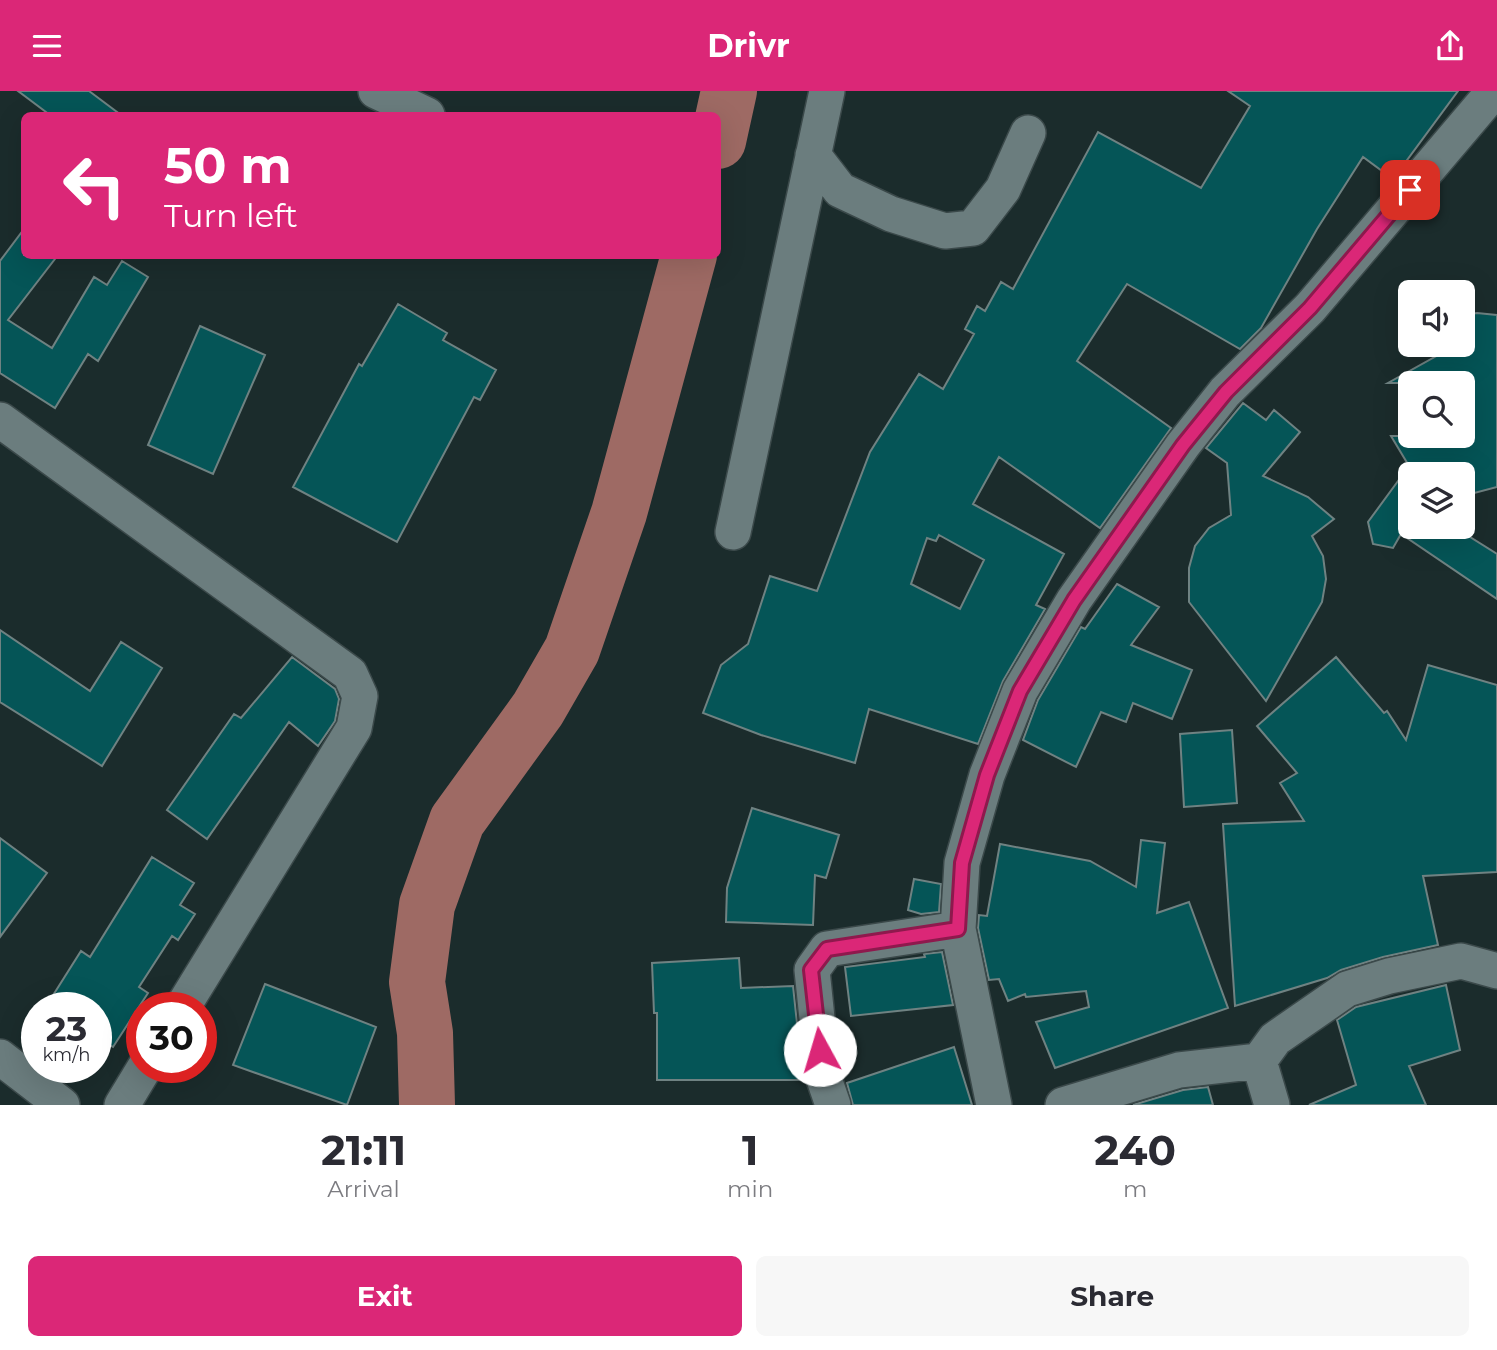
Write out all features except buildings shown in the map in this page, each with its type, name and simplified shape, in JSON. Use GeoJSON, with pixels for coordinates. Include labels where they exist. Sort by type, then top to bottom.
{"type":"FeatureCollection","features":[{"type":"Feature","properties":{"kind":"street"},"geometry":{"type":"LineString","coordinates":[[376,91],[421,112]]}},
{"type":"Feature","properties":{"kind":"street"},"geometry":{"type":"LineString","coordinates":[[733,532],[827,91]]}},
{"type":"Feature","properties":{"kind":"street"},"geometry":{"type":"LineString","coordinates":[[994,1105],[958,929],[962,863],[987,775],[1020,691],[1074,600],[1183,445],[1226,392],[1310,308],[1494,91]]}},
{"type":"Feature","properties":{"kind":"street"},"geometry":{"type":"LineString","coordinates":[[813,155],[840,190],[891,214],[945,230],[973,227],[1003,189],[1028,133]]}},
{"type":"Feature","properties":{"kind":"street"},"geometry":{"type":"LineString","coordinates":[[0,419],[350,674],[360,696],[354,728],[192,992]]}},
{"type":"Feature","properties":{"kind":"street"},"geometry":{"type":"LineString","coordinates":[[833,1105],[823,1076],[811,970],[827,949],[958,929]]}},
{"type":"Feature","properties":{"kind":"street"},"geometry":{"type":"LineString","coordinates":[[1063,1105],[1179,1070],[1259,1061],[1275,1039],[1347,989],[1389,976],[1461,961],[1497,971]]}},
{"type":"Feature","properties":{"kind":"street"},"geometry":{"type":"LineString","coordinates":[[0,1057],[62,1105]]}},
{"type":"Feature","properties":{"kind":"street"},"geometry":{"type":"LineString","coordinates":[[1259,1061],[1272,1105]]}},
{"type":"Feature","properties":{"kind":"street"},"geometry":{"type":"LineString","coordinates":[[122,1105],[135,1083]]}},
{"type":"Feature","properties":{"kind":"waterway"},"geometry":{"type":"LineString","coordinates":[[721,127],[729,91]]}},
{"type":"Feature","properties":{"kind":"waterway"},"geometry":{"type":"LineString","coordinates":[[427,1105],[425,1033],[417,982],[427,905],[457,821],[538,709],[572,650],[619,513],[688,259]]}},
{"type":"Feature","properties":{"kind":"route"},"geometry":{"type":"LineString","coordinates":[[820,1050],[811,970],[827,949],[958,929],[962,863],[987,775],[1020,691],[1074,600],[1183,445],[1226,392],[1310,308],[1410,190]]}}]}
